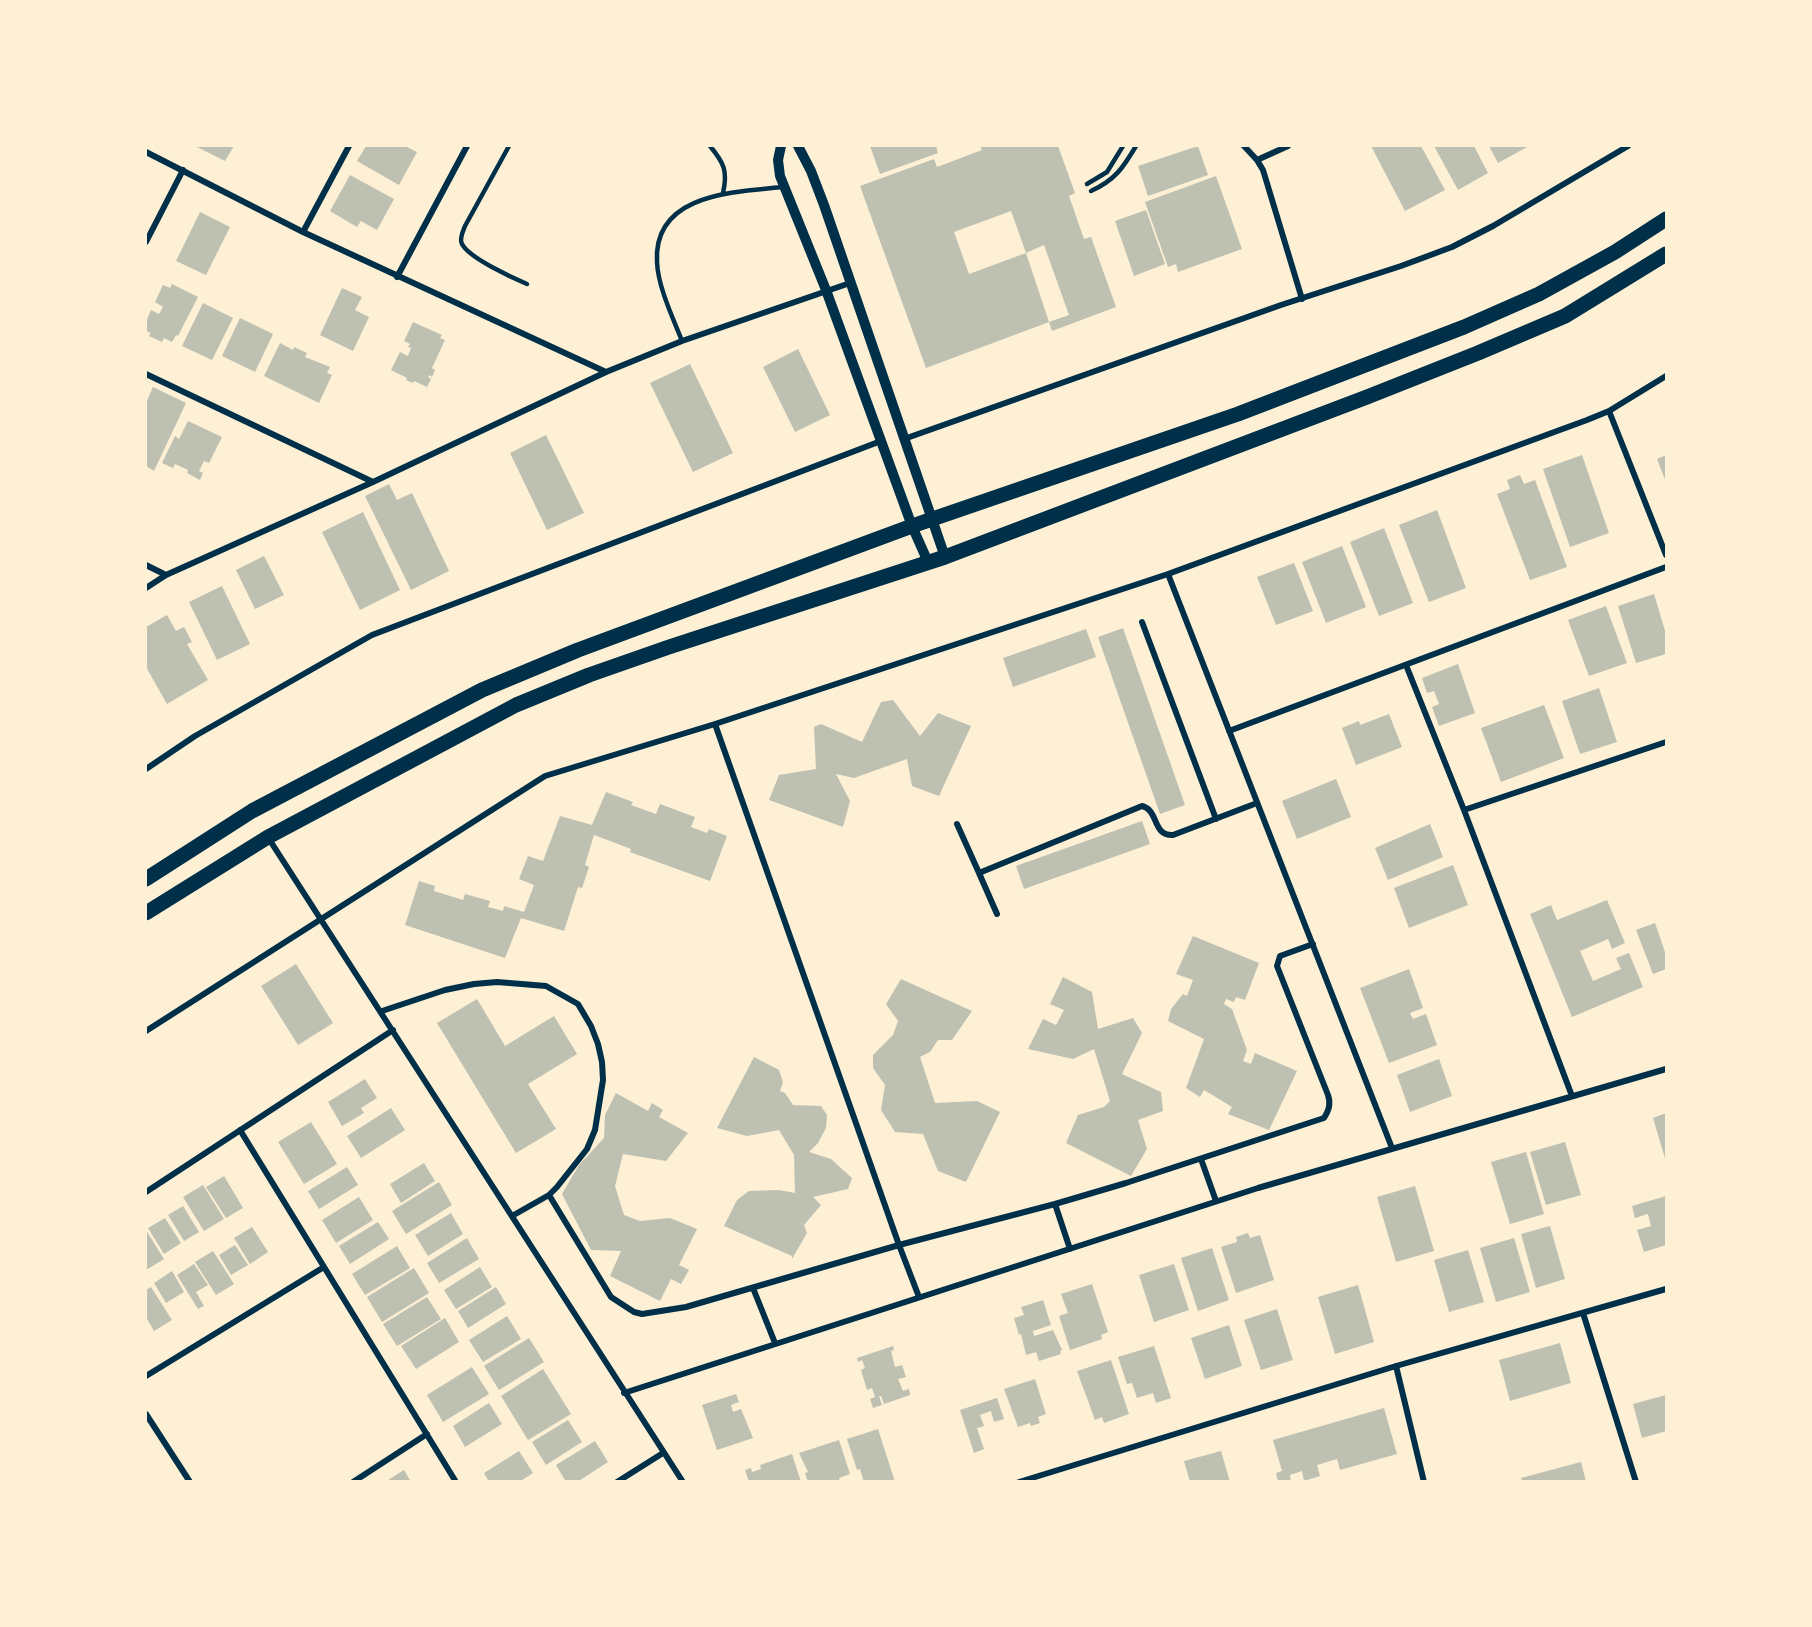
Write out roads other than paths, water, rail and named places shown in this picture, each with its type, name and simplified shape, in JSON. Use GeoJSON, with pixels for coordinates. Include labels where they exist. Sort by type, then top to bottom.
{"type":"FeatureCollection","features":[{"type":"Feature","properties":{"kind":"main road"},"geometry":{"type":"LineString","coordinates":[[146,879],[252,811],[482,690],[578,650],[912,526],[1238,414],[1464,327],[1539,294],[1615,252],[1666,219]]}},
{"type":"Feature","properties":{"kind":"main road"},"geometry":{"type":"LineString","coordinates":[[146,913],[268,837],[506,711],[537,697],[589,675],[669,647],[945,557],[1367,397],[1565,316],[1666,254]]}},
{"type":"Feature","properties":{"kind":"street"},"geometry":{"type":"LineString","coordinates":[[303,232],[350,146]]}},
{"type":"Feature","properties":{"kind":"street"},"geometry":{"type":"LineString","coordinates":[[398,277],[467,146]]}},
{"type":"Feature","properties":{"kind":"street"},"geometry":{"type":"LineString","coordinates":[[781,146],[778,167],[784,187],[826,290],[912,526],[928,562]]}},
{"type":"Feature","properties":{"kind":"street"},"geometry":{"type":"LineString","coordinates":[[798,146],[814,179],[945,557]]}},
{"type":"Feature","properties":{"kind":"street"},"geometry":{"type":"LineString","coordinates":[[1244,146],[1263,170],[1302,298]]}},
{"type":"Feature","properties":{"kind":"street"},"geometry":{"type":"LineString","coordinates":[[1257,160],[1288,146]]}},
{"type":"Feature","properties":{"kind":"street"},"geometry":{"type":"LineString","coordinates":[[904,439],[1281,305],[1452,247],[1493,226],[1628,146]]}},
{"type":"Feature","properties":{"kind":"street"},"geometry":{"type":"LineString","coordinates":[[146,152],[303,232],[606,372]]}},
{"type":"Feature","properties":{"kind":"street"},"geometry":{"type":"LineString","coordinates":[[146,242],[183,170]]}},
{"type":"Feature","properties":{"kind":"street"},"geometry":{"type":"LineString","coordinates":[[146,588],[166,575],[373,482],[606,372],[682,341],[850,283]]}},
{"type":"Feature","properties":{"kind":"street"},"geometry":{"type":"LineString","coordinates":[[146,374],[373,482]]}},
{"type":"Feature","properties":{"kind":"street"},"geometry":{"type":"LineString","coordinates":[[146,1031],[545,776],[716,724],[1168,574],[1587,420],[1609,411],[1666,376]]}},
{"type":"Feature","properties":{"kind":"street"},"geometry":{"type":"LineString","coordinates":[[1609,411],[1666,555]]}},
{"type":"Feature","properties":{"kind":"street"},"geometry":{"type":"LineString","coordinates":[[146,769],[195,736],[372,635],[882,441]]}},
{"type":"Feature","properties":{"kind":"street"},"geometry":{"type":"LineString","coordinates":[[146,565],[166,575]]}},
{"type":"Feature","properties":{"kind":"street"},"geometry":{"type":"LineString","coordinates":[[1229,731],[1666,567]]}},
{"type":"Feature","properties":{"kind":"street"},"geometry":{"type":"LineString","coordinates":[[1168,574],[1392,1148]]}},
{"type":"Feature","properties":{"kind":"street"},"geometry":{"type":"LineString","coordinates":[[1142,622],[1216,819]]}},
{"type":"Feature","properties":{"kind":"street"},"geometry":{"type":"LineString","coordinates":[[1406,665],[1464,810],[1572,1096]]}},
{"type":"Feature","properties":{"kind":"street"},"geometry":{"type":"LineString","coordinates":[[716,724],[919,1297]]}},
{"type":"Feature","properties":{"kind":"street"},"geometry":{"type":"LineString","coordinates":[[1464,810],[1666,742]]}},
{"type":"Feature","properties":{"kind":"street"},"geometry":{"type":"LineString","coordinates":[[979,873],[1142,806],[1150,810],[1159,830],[1167,835],[1257,803]]}},
{"type":"Feature","properties":{"kind":"street"},"geometry":{"type":"LineString","coordinates":[[957,824],[997,914]]}},
{"type":"Feature","properties":{"kind":"street"},"geometry":{"type":"LineString","coordinates":[[268,837],[382,1011],[682,1482]]}},
{"type":"Feature","properties":{"kind":"street"},"geometry":{"type":"LineString","coordinates":[[549,1195],[611,1297],[634,1312],[642,1314],[686,1307],[899,1245],[1055,1204],[1314,1122],[1323,1118],[1328,1112],[1330,1103],[1276,966],[1280,956],[1312,944]]}},
{"type":"Feature","properties":{"kind":"street"},"geometry":{"type":"LineString","coordinates":[[382,1011],[445,990],[497,982],[546,986],[578,1004],[598,1044],[603,1080],[595,1130],[587,1149],[549,1195],[512,1216]]}},
{"type":"Feature","properties":{"kind":"street"},"geometry":{"type":"LineString","coordinates":[[146,1192],[393,1030]]}},
{"type":"Feature","properties":{"kind":"street"},"geometry":{"type":"LineString","coordinates":[[624,1393],[1216,1201],[1666,1069]]}},
{"type":"Feature","properties":{"kind":"street"},"geometry":{"type":"LineString","coordinates":[[240,1130],[456,1482]]}},
{"type":"Feature","properties":{"kind":"street"},"geometry":{"type":"LineString","coordinates":[[1201,1159],[1216,1201]]}},
{"type":"Feature","properties":{"kind":"street"},"geometry":{"type":"LineString","coordinates":[[1055,1204],[1070,1249]]}},
{"type":"Feature","properties":{"kind":"street"},"geometry":{"type":"LineString","coordinates":[[146,1376],[324,1267]]}},
{"type":"Feature","properties":{"kind":"street"},"geometry":{"type":"LineString","coordinates":[[753,1288],[775,1343]]}},
{"type":"Feature","properties":{"kind":"street"},"geometry":{"type":"LineString","coordinates":[[1019,1482],[1396,1366],[1666,1288]]}},
{"type":"Feature","properties":{"kind":"street"},"geometry":{"type":"LineString","coordinates":[[1583,1313],[1636,1482]]}},
{"type":"Feature","properties":{"kind":"street"},"geometry":{"type":"LineString","coordinates":[[1396,1366],[1424,1482]]}},
{"type":"Feature","properties":{"kind":"street"},"geometry":{"type":"LineString","coordinates":[[146,1414],[190,1482]]}},
{"type":"Feature","properties":{"kind":"street"},"geometry":{"type":"LineString","coordinates":[[353,1482],[427,1434]]}},
{"type":"Feature","properties":{"kind":"street"},"geometry":{"type":"LineString","coordinates":[[617,1482],[663,1453]]}},
{"type":"Feature","properties":{"kind":"lane"},"geometry":{"type":"LineString","coordinates":[[509,146],[465,226],[461,240],[462,245],[482,260],[510,277],[527,284]]}},
{"type":"Feature","properties":{"kind":"lane"},"geometry":{"type":"LineString","coordinates":[[710,146],[725,169],[723,193]]}},
{"type":"Feature","properties":{"kind":"lane"},"geometry":{"type":"LineString","coordinates":[[1087,184],[1107,172],[1123,146]]}},
{"type":"Feature","properties":{"kind":"lane"},"geometry":{"type":"LineString","coordinates":[[1091,191],[1112,180],[1118,174],[1136,146]]}},
{"type":"Feature","properties":{"kind":"lane"},"geometry":{"type":"LineString","coordinates":[[682,341],[657,265],[660,240],[675,214],[688,205],[723,193],[784,187]]}}]}
